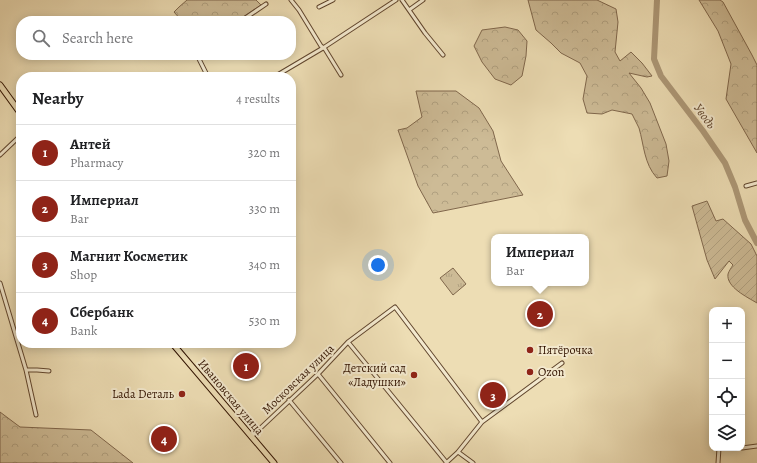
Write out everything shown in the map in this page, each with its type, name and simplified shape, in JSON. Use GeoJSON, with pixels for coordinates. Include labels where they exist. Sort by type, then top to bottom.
{"type":"FeatureCollection","features":[{"type":"Feature","properties":{"kind":"main road"},"geometry":{"type":"LineString","coordinates":[[0,83],[16,103]]}},
{"type":"Feature","properties":{"kind":"main road"},"geometry":{"type":"LineString","coordinates":[[0,83],[16,107]]}},
{"type":"Feature","properties":{"kind":"main road","name":"Ивановская улица"},"geometry":{"type":"LineString","coordinates":[[176,348],[274,463]]}},
{"type":"Feature","properties":{"kind":"street"},"geometry":{"type":"LineString","coordinates":[[291,0],[325,49],[340,75]]}},
{"type":"Feature","properties":{"kind":"street"},"geometry":{"type":"LineString","coordinates":[[319,7],[333,0]]}},
{"type":"Feature","properties":{"kind":"street"},"geometry":{"type":"LineString","coordinates":[[282,72],[323,48],[396,0]]}},
{"type":"Feature","properties":{"kind":"street"},"geometry":{"type":"LineString","coordinates":[[402,0],[425,33],[443,55]]}},
{"type":"Feature","properties":{"kind":"street"},"geometry":{"type":"LineString","coordinates":[[409,10],[423,0]]}},
{"type":"Feature","properties":{"kind":"street"},"geometry":{"type":"LineString","coordinates":[[249,16],[266,4]]}},
{"type":"Feature","properties":{"kind":"street"},"geometry":{"type":"LineString","coordinates":[[200,60],[206,72]]}},
{"type":"Feature","properties":{"kind":"street"},"geometry":{"type":"LineString","coordinates":[[0,155],[16,140]]}},
{"type":"Feature","properties":{"kind":"street"},"geometry":{"type":"LineString","coordinates":[[746,186],[757,183]]}},
{"type":"Feature","properties":{"kind":"street"},"geometry":{"type":"LineString","coordinates":[[0,283],[16,337]]}},
{"type":"Feature","properties":{"kind":"street"},"geometry":{"type":"LineString","coordinates":[[348,342],[395,307],[482,422]]}},
{"type":"Feature","properties":{"kind":"street","name":"Московская улица"},"geometry":{"type":"LineString","coordinates":[[252,437],[289,400],[318,374],[348,342],[446,463]]}},
{"type":"Feature","properties":{"kind":"street"},"geometry":{"type":"LineString","coordinates":[[19,348],[36,416]]}},
{"type":"Feature","properties":{"kind":"street"},"geometry":{"type":"LineString","coordinates":[[446,463],[458,452],[482,422],[562,363]]}},
{"type":"Feature","properties":{"kind":"street"},"geometry":{"type":"LineString","coordinates":[[26,370],[49,371]]}},
{"type":"Feature","properties":{"kind":"street"},"geometry":{"type":"LineString","coordinates":[[318,374],[390,463]]}},
{"type":"Feature","properties":{"kind":"street"},"geometry":{"type":"LineString","coordinates":[[289,400],[340,463]]}},
{"type":"Feature","properties":{"kind":"street"},"geometry":{"type":"LineString","coordinates":[[745,448],[757,446]]}},
{"type":"Feature","properties":{"kind":"street"},"geometry":{"type":"LineString","coordinates":[[718,463],[719,451]]}},
{"type":"Feature","properties":{"kind":"street"},"geometry":{"type":"LineString","coordinates":[[458,452],[473,463]]}},
{"type":"Feature","properties":{"kind":"green space"},"geometry":{"type":"Polygon","coordinates":[[[187,0],[256,0],[261,5],[244,16],[178,16],[174,12],[187,0]]]}},
{"type":"Feature","properties":{"kind":"green space"},"geometry":{"type":"Polygon","coordinates":[[[528,0],[597,0],[616,9],[618,22],[615,52],[620,61],[631,52],[652,76],[647,77],[629,73],[641,88],[650,103],[666,144],[669,161],[667,176],[657,178],[649,167],[639,128],[632,114],[612,110],[602,114],[587,113],[583,99],[587,76],[580,63],[561,53],[536,30],[528,0]]]}},
{"type":"Feature","properties":{"kind":"green space"},"geometry":{"type":"Polygon","coordinates":[[[699,0],[720,0],[723,2],[757,65],[757,153],[726,99],[731,64],[718,31],[699,0]]]}},
{"type":"Feature","properties":{"kind":"green space"},"geometry":{"type":"Polygon","coordinates":[[[505,27],[518,30],[527,41],[522,76],[511,85],[495,79],[482,62],[474,46],[482,30],[505,27]]]}},
{"type":"Feature","properties":{"kind":"green space"},"geometry":{"type":"Polygon","coordinates":[[[416,91],[456,91],[479,108],[493,131],[501,161],[523,195],[433,213],[418,186],[398,130],[407,128],[422,117],[416,91]]]}},
{"type":"Feature","properties":{"kind":"green space"},"geometry":{"type":"Polygon","coordinates":[[[707,201],[716,221],[723,219],[751,244],[757,256],[757,303],[743,295],[730,283],[728,274],[733,265],[729,261],[715,279],[707,260],[692,206],[707,201]]]}},
{"type":"Feature","properties":{"kind":"green space"},"geometry":{"type":"Polygon","coordinates":[[[453,268],[466,284],[453,295],[440,278],[453,268]]]}},
{"type":"Feature","properties":{"kind":"green space"},"geometry":{"type":"Polygon","coordinates":[[[0,412],[20,427],[91,430],[133,463],[0,463],[0,412]]]}},
{"type":"Feature","properties":{"kind":"waterway","name":"Уводь"},"geometry":{"type":"LineString","coordinates":[[657,0],[654,59],[661,76],[703,131],[725,163],[735,187],[745,220],[757,243]]}},
{"type":"Feature","properties":{"kind":"place","name":"Империал"},"geometry":{"type":"Point","coordinates":[540,314]}},
{"type":"Feature","properties":{"kind":"place","name":"Пятёрочка"},"geometry":{"type":"Point","coordinates":[530,350]}},
{"type":"Feature","properties":{"kind":"place","name":"Антей"},"geometry":{"type":"Point","coordinates":[246,366]}},
{"type":"Feature","properties":{"kind":"place","name":"Ozon"},"geometry":{"type":"Point","coordinates":[530,372]}},
{"type":"Feature","properties":{"kind":"place","name":"Детский сад «Ладушки»"},"geometry":{"type":"Point","coordinates":[414,375]}},
{"type":"Feature","properties":{"kind":"place","name":"Lada Dеталь"},"geometry":{"type":"Point","coordinates":[182,394]}},
{"type":"Feature","properties":{"kind":"place","name":"Магнит Косметик"},"geometry":{"type":"Point","coordinates":[493,395]}},
{"type":"Feature","properties":{"kind":"place","name":"Сбербанк"},"geometry":{"type":"Point","coordinates":[164,439]}}]}
